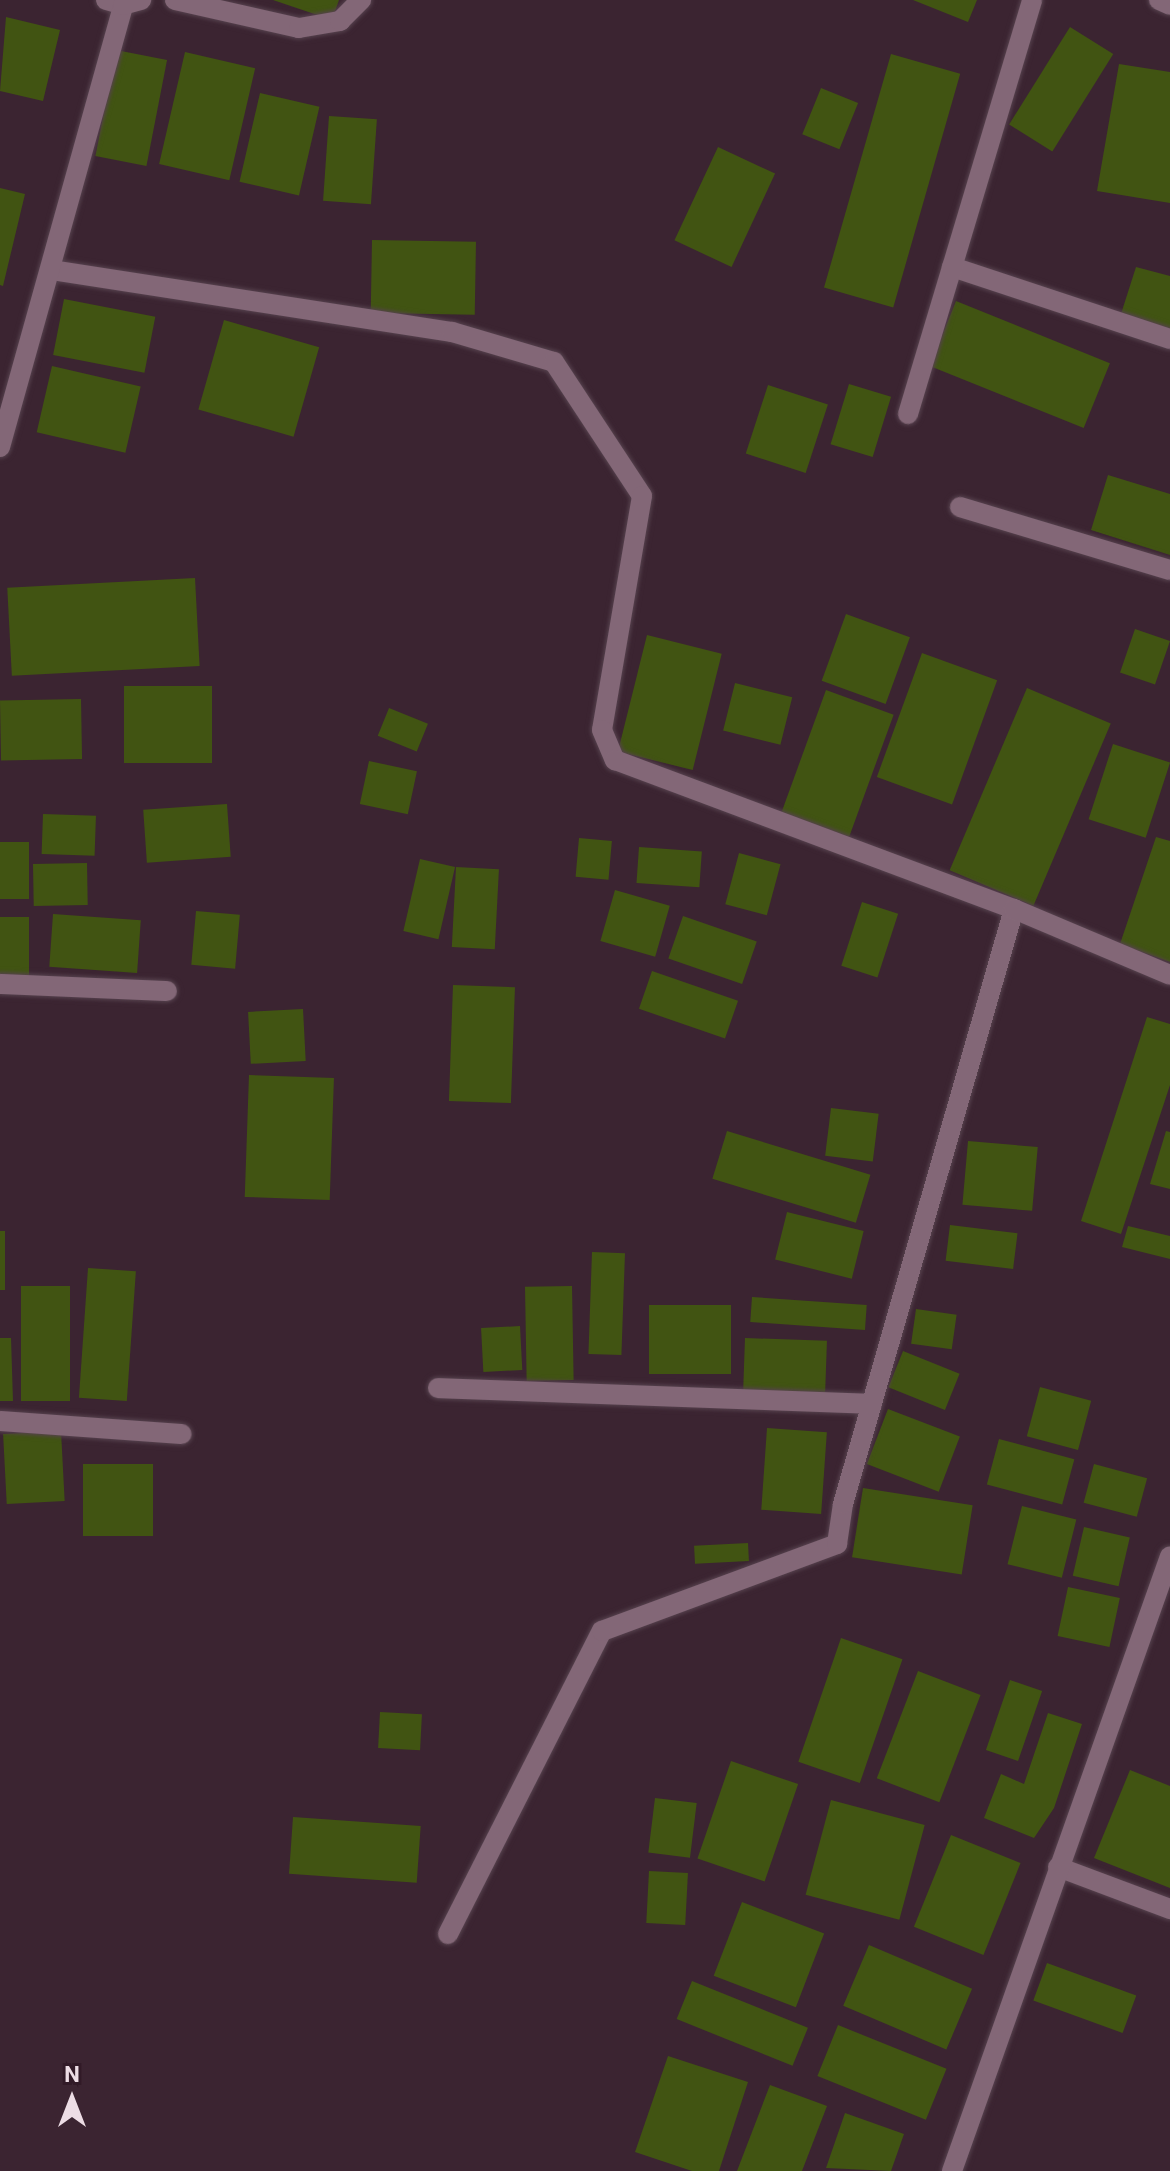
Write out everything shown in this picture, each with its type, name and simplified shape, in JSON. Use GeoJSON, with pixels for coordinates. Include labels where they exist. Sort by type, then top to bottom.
{"type":"FeatureCollection","features":[{"type":"Feature","properties":{"kind":"street"},"geometry":{"type":"LineString","coordinates":[[175,0],[299,28],[340,21],[361,0]]}},
{"type":"Feature","properties":{"kind":"street"},"geometry":{"type":"LineString","coordinates":[[908,414],[1032,0]]}},
{"type":"Feature","properties":{"kind":"street"},"geometry":{"type":"LineString","coordinates":[[1159,0],[1170,5]]}},
{"type":"Feature","properties":{"kind":"street"},"geometry":{"type":"LineString","coordinates":[[0,447],[123,2]]}},
{"type":"Feature","properties":{"kind":"street"},"geometry":{"type":"LineString","coordinates":[[952,267],[1170,339]]}},
{"type":"Feature","properties":{"kind":"street"},"geometry":{"type":"LineString","coordinates":[[51,270],[452,332],[554,362],[642,496],[602,730],[615,760],[1014,909],[1170,975]]}},
{"type":"Feature","properties":{"kind":"street"},"geometry":{"type":"LineString","coordinates":[[960,507],[1170,570]]}},
{"type":"Feature","properties":{"kind":"street"},"geometry":{"type":"LineString","coordinates":[[448,1934],[602,1631],[837,1544],[872,1404],[1014,909]]}},
{"type":"Feature","properties":{"kind":"street"},"geometry":{"type":"LineString","coordinates":[[0,984],[167,991]]}},
{"type":"Feature","properties":{"kind":"street"},"geometry":{"type":"LineString","coordinates":[[438,1388],[872,1404]]}},
{"type":"Feature","properties":{"kind":"street"},"geometry":{"type":"LineString","coordinates":[[0,1421],[182,1434]]}},
{"type":"Feature","properties":{"kind":"street"},"geometry":{"type":"LineString","coordinates":[[952,2171],[1170,1556]]}},
{"type":"Feature","properties":{"kind":"street"},"geometry":{"type":"LineString","coordinates":[[1058,1867],[1170,1909]]}},
{"type":"Feature","properties":{"kind":"building"},"geometry":{"type":"Polygon","coordinates":[[[273,0],[339,0],[332,20],[273,0]]]}},
{"type":"Feature","properties":{"kind":"building"},"geometry":{"type":"Polygon","coordinates":[[[913,0],[977,0],[968,22],[913,0]]]}},
{"type":"Feature","properties":{"kind":"building"},"geometry":{"type":"Polygon","coordinates":[[[6,17],[60,30],[43,101],[0,91],[6,17]]]}},
{"type":"Feature","properties":{"kind":"building"},"geometry":{"type":"Polygon","coordinates":[[[1070,27],[1113,54],[1052,152],[1009,125],[1070,27]]]}},
{"type":"Feature","properties":{"kind":"building"},"geometry":{"type":"Polygon","coordinates":[[[116,50],[167,60],[146,166],[95,156],[116,50]]]}},
{"type":"Feature","properties":{"kind":"building"},"geometry":{"type":"Polygon","coordinates":[[[185,52],[255,68],[229,180],[159,164],[185,52]]]}},
{"type":"Feature","properties":{"kind":"building"},"geometry":{"type":"Polygon","coordinates":[[[891,54],[960,74],[893,307],[824,288],[891,54]]]}},
{"type":"Feature","properties":{"kind":"building"},"geometry":{"type":"Polygon","coordinates":[[[1119,64],[1170,72],[1170,203],[1097,191],[1119,64]]]}},
{"type":"Feature","properties":{"kind":"building"},"geometry":{"type":"Polygon","coordinates":[[[821,88],[858,103],[839,149],[802,134],[821,88]]]}},
{"type":"Feature","properties":{"kind":"building"},"geometry":{"type":"Polygon","coordinates":[[[260,93],[319,107],[299,195],[240,182],[260,93]]]}},
{"type":"Feature","properties":{"kind":"building"},"geometry":{"type":"Polygon","coordinates":[[[329,116],[377,119],[371,204],[323,201],[329,116]]]}},
{"type":"Feature","properties":{"kind":"building"},"geometry":{"type":"Polygon","coordinates":[[[718,147],[775,174],[732,267],[674,240],[718,147]]]}},
{"type":"Feature","properties":{"kind":"building"},"geometry":{"type":"Polygon","coordinates":[[[0,188],[25,194],[3,286],[0,285],[0,188]]]}},
{"type":"Feature","properties":{"kind":"building"},"geometry":{"type":"Polygon","coordinates":[[[372,240],[476,242],[475,315],[371,313],[372,240]]]}},
{"type":"Feature","properties":{"kind":"building"},"geometry":{"type":"Polygon","coordinates":[[[1136,267],[1170,276],[1170,332],[1120,317],[1136,267]]]}},
{"type":"Feature","properties":{"kind":"building"},"geometry":{"type":"Polygon","coordinates":[[[64,299],[155,317],[144,373],[53,355],[64,299]]]}},
{"type":"Feature","properties":{"kind":"building"},"geometry":{"type":"Polygon","coordinates":[[[956,301],[1110,363],[1084,428],[930,366],[956,301]]]}},
{"type":"Feature","properties":{"kind":"building"},"geometry":{"type":"Polygon","coordinates":[[[224,320],[319,347],[294,437],[198,409],[224,320]]]}},
{"type":"Feature","properties":{"kind":"building"},"geometry":{"type":"Polygon","coordinates":[[[52,366],[141,386],[125,453],[37,432],[52,366]]]}},
{"type":"Feature","properties":{"kind":"building"},"geometry":{"type":"Polygon","coordinates":[[[849,384],[891,397],[873,457],[831,444],[849,384]]]}},
{"type":"Feature","properties":{"kind":"building"},"geometry":{"type":"Polygon","coordinates":[[[768,385],[828,404],[806,473],[746,453],[768,385]]]}},
{"type":"Feature","properties":{"kind":"building"},"geometry":{"type":"Polygon","coordinates":[[[1108,475],[1170,494],[1170,555],[1091,530],[1108,475]]]}},
{"type":"Feature","properties":{"kind":"building"},"geometry":{"type":"Polygon","coordinates":[[[195,578],[200,666],[12,676],[7,588],[195,578]]]}},
{"type":"Feature","properties":{"kind":"building"},"geometry":{"type":"Polygon","coordinates":[[[846,614],[910,637],[886,704],[822,681],[846,614]]]}},
{"type":"Feature","properties":{"kind":"building"},"geometry":{"type":"Polygon","coordinates":[[[1135,629],[1170,641],[1155,685],[1120,672],[1135,629]]]}},
{"type":"Feature","properties":{"kind":"building"},"geometry":{"type":"Polygon","coordinates":[[[647,635],[722,654],[693,770],[618,751],[647,635]]]}},
{"type":"Feature","properties":{"kind":"building"},"geometry":{"type":"Polygon","coordinates":[[[922,653],[997,680],[952,804],[877,777],[922,653]]]}},
{"type":"Feature","properties":{"kind":"building"},"geometry":{"type":"Polygon","coordinates":[[[735,683],[792,697],[780,745],[723,731],[735,683]]]}},
{"type":"Feature","properties":{"kind":"building"},"geometry":{"type":"Polygon","coordinates":[[[124,686],[212,686],[212,763],[124,763],[124,686]]]}},
{"type":"Feature","properties":{"kind":"building"},"geometry":{"type":"Polygon","coordinates":[[[1027,688],[1111,724],[1033,906],[950,870],[1027,688]]]}},
{"type":"Feature","properties":{"kind":"building"},"geometry":{"type":"Polygon","coordinates":[[[826,690],[894,715],[849,837],[782,812],[826,690]]]}},
{"type":"Feature","properties":{"kind":"building"},"geometry":{"type":"Polygon","coordinates":[[[81,699],[82,759],[1,760],[0,700],[81,699]]]}},
{"type":"Feature","properties":{"kind":"building"},"geometry":{"type":"Polygon","coordinates":[[[389,708],[428,724],[417,752],[378,736],[389,708]]]}},
{"type":"Feature","properties":{"kind":"building"},"geometry":{"type":"Polygon","coordinates":[[[1113,744],[1170,763],[1146,838],[1089,819],[1113,744]]]}},
{"type":"Feature","properties":{"kind":"building"},"geometry":{"type":"Polygon","coordinates":[[[369,761],[417,771],[408,814],[360,804],[369,761]]]}},
{"type":"Feature","properties":{"kind":"building"},"geometry":{"type":"Polygon","coordinates":[[[227,804],[231,857],[147,863],[143,810],[227,804]]]}},
{"type":"Feature","properties":{"kind":"building"},"geometry":{"type":"Polygon","coordinates":[[[43,814],[96,816],[95,856],[42,854],[43,814]]]}},
{"type":"Feature","properties":{"kind":"building"},"geometry":{"type":"Polygon","coordinates":[[[1156,837],[1170,841],[1170,962],[1120,944],[1156,837]]]}},
{"type":"Feature","properties":{"kind":"building"},"geometry":{"type":"Polygon","coordinates":[[[579,838],[612,841],[608,880],[576,877],[579,838]]]}},
{"type":"Feature","properties":{"kind":"building"},"geometry":{"type":"Polygon","coordinates":[[[0,842],[29,842],[29,899],[0,899],[0,842]]]}},
{"type":"Feature","properties":{"kind":"building"},"geometry":{"type":"Polygon","coordinates":[[[639,847],[702,851],[699,887],[636,883],[639,847]]]}},
{"type":"Feature","properties":{"kind":"building"},"geometry":{"type":"Polygon","coordinates":[[[739,853],[781,864],[767,915],[725,904],[739,853]]]}},
{"type":"Feature","properties":{"kind":"building"},"geometry":{"type":"Polygon","coordinates":[[[420,859],[455,867],[438,939],[403,931],[420,859]]]}},
{"type":"Feature","properties":{"kind":"building"},"geometry":{"type":"Polygon","coordinates":[[[87,863],[88,905],[34,906],[33,864],[87,863]]]}},
{"type":"Feature","properties":{"kind":"building"},"geometry":{"type":"Polygon","coordinates":[[[456,867],[499,869],[495,949],[452,947],[456,867]]]}},
{"type":"Feature","properties":{"kind":"building"},"geometry":{"type":"Polygon","coordinates":[[[615,890],[670,906],[655,957],[600,941],[615,890]]]}},
{"type":"Feature","properties":{"kind":"building"},"geometry":{"type":"Polygon","coordinates":[[[862,902],[898,914],[877,977],[841,966],[862,902]]]}},
{"type":"Feature","properties":{"kind":"building"},"geometry":{"type":"Polygon","coordinates":[[[196,911],[240,915],[235,969],[191,965],[196,911]]]}},
{"type":"Feature","properties":{"kind":"building"},"geometry":{"type":"Polygon","coordinates":[[[53,914],[141,920],[137,973],[49,967],[53,914]]]}},
{"type":"Feature","properties":{"kind":"building"},"geometry":{"type":"Polygon","coordinates":[[[683,916],[757,941],[742,984],[668,959],[683,916]]]}},
{"type":"Feature","properties":{"kind":"building"},"geometry":{"type":"Polygon","coordinates":[[[0,917],[29,917],[29,976],[0,976],[0,917]]]}},
{"type":"Feature","properties":{"kind":"building"},"geometry":{"type":"Polygon","coordinates":[[[652,971],[738,1001],[725,1038],[639,1009],[652,971]]]}},
{"type":"Feature","properties":{"kind":"building"},"geometry":{"type":"Polygon","coordinates":[[[453,985],[515,987],[511,1103],[449,1101],[453,985]]]}},
{"type":"Feature","properties":{"kind":"building"},"geometry":{"type":"Polygon","coordinates":[[[303,1009],[306,1061],[251,1064],[248,1012],[303,1009]]]}},
{"type":"Feature","properties":{"kind":"building"},"geometry":{"type":"Polygon","coordinates":[[[1147,1017],[1170,1024],[1170,1085],[1121,1234],[1081,1221],[1147,1017]]]}},
{"type":"Feature","properties":{"kind":"building"},"geometry":{"type":"Polygon","coordinates":[[[249,1075],[334,1078],[330,1200],[245,1197],[249,1075]]]}},
{"type":"Feature","properties":{"kind":"building"},"geometry":{"type":"Polygon","coordinates":[[[831,1108],[879,1114],[873,1161],[825,1156],[831,1108]]]}},
{"type":"Feature","properties":{"kind":"building"},"geometry":{"type":"Polygon","coordinates":[[[727,1131],[870,1175],[856,1223],[712,1179],[727,1131]]]}},
{"type":"Feature","properties":{"kind":"building"},"geometry":{"type":"Polygon","coordinates":[[[1166,1131],[1170,1132],[1170,1189],[1150,1184],[1166,1131]]]}},
{"type":"Feature","properties":{"kind":"building"},"geometry":{"type":"Polygon","coordinates":[[[968,1141],[1038,1147],[1032,1211],[962,1205],[968,1141]]]}},
{"type":"Feature","properties":{"kind":"building"},"geometry":{"type":"Polygon","coordinates":[[[787,1212],[864,1231],[852,1279],[775,1260],[787,1212]]]}},
{"type":"Feature","properties":{"kind":"building"},"geometry":{"type":"Polygon","coordinates":[[[950,1225],[1017,1233],[1013,1269],[946,1261],[950,1225]]]}},
{"type":"Feature","properties":{"kind":"building"},"geometry":{"type":"Polygon","coordinates":[[[1128,1226],[1170,1236],[1170,1259],[1122,1247],[1128,1226]]]}},
{"type":"Feature","properties":{"kind":"building"},"geometry":{"type":"Polygon","coordinates":[[[0,1231],[5,1231],[5,1290],[0,1290],[0,1231]]]}},
{"type":"Feature","properties":{"kind":"building"},"geometry":{"type":"Polygon","coordinates":[[[592,1252],[625,1253],[621,1355],[588,1354],[592,1252]]]}},
{"type":"Feature","properties":{"kind":"building"},"geometry":{"type":"Polygon","coordinates":[[[88,1268],[136,1271],[127,1401],[79,1398],[88,1268]]]}},
{"type":"Feature","properties":{"kind":"building"},"geometry":{"type":"Polygon","coordinates":[[[21,1286],[70,1286],[70,1401],[21,1401],[21,1286]]]}},
{"type":"Feature","properties":{"kind":"building"},"geometry":{"type":"Polygon","coordinates":[[[572,1286],[574,1380],[527,1381],[525,1287],[572,1286]]]}},
{"type":"Feature","properties":{"kind":"building"},"geometry":{"type":"Polygon","coordinates":[[[752,1297],[867,1305],[865,1330],[750,1322],[752,1297]]]}},
{"type":"Feature","properties":{"kind":"building"},"geometry":{"type":"Polygon","coordinates":[[[649,1305],[731,1305],[731,1374],[649,1374],[649,1305]]]}},
{"type":"Feature","properties":{"kind":"building"},"geometry":{"type":"Polygon","coordinates":[[[916,1309],[957,1315],[952,1349],[911,1344],[916,1309]]]}},
{"type":"Feature","properties":{"kind":"building"},"geometry":{"type":"Polygon","coordinates":[[[520,1326],[522,1370],[483,1372],[481,1328],[520,1326]]]}},
{"type":"Feature","properties":{"kind":"building"},"geometry":{"type":"Polygon","coordinates":[[[0,1338],[11,1338],[13,1401],[0,1401],[0,1338]]]}},
{"type":"Feature","properties":{"kind":"building"},"geometry":{"type":"Polygon","coordinates":[[[745,1338],[827,1341],[825,1395],[743,1392],[745,1338]]]}},
{"type":"Feature","properties":{"kind":"building"},"geometry":{"type":"Polygon","coordinates":[[[903,1351],[960,1374],[945,1410],[888,1387],[903,1351]]]}},
{"type":"Feature","properties":{"kind":"building"},"geometry":{"type":"Polygon","coordinates":[[[1040,1387],[1091,1401],[1078,1450],[1027,1436],[1040,1387]]]}},
{"type":"Feature","properties":{"kind":"building"},"geometry":{"type":"Polygon","coordinates":[[[888,1409],[960,1437],[939,1492],[867,1464],[888,1409]]]}},
{"type":"Feature","properties":{"kind":"building"},"geometry":{"type":"Polygon","coordinates":[[[767,1428],[827,1432],[821,1514],[761,1510],[767,1428]]]}},
{"type":"Feature","properties":{"kind":"building"},"geometry":{"type":"Polygon","coordinates":[[[61,1431],[65,1501],[7,1504],[3,1434],[61,1431]]]}},
{"type":"Feature","properties":{"kind":"building"},"geometry":{"type":"Polygon","coordinates":[[[999,1439],[1074,1459],[1062,1505],[987,1484],[999,1439]]]}},
{"type":"Feature","properties":{"kind":"building"},"geometry":{"type":"Polygon","coordinates":[[[83,1464],[153,1464],[153,1536],[83,1536],[83,1464]]]}},
{"type":"Feature","properties":{"kind":"building"},"geometry":{"type":"Polygon","coordinates":[[[1094,1464],[1147,1478],[1137,1517],[1084,1503],[1094,1464]]]}},
{"type":"Feature","properties":{"kind":"building"},"geometry":{"type":"Polygon","coordinates":[[[863,1488],[973,1505],[962,1575],[852,1557],[863,1488]]]}},
{"type":"Feature","properties":{"kind":"building"},"geometry":{"type":"Polygon","coordinates":[[[1022,1506],[1076,1520],[1062,1578],[1007,1564],[1022,1506]]]}},
{"type":"Feature","properties":{"kind":"building"},"geometry":{"type":"Polygon","coordinates":[[[1084,1527],[1130,1538],[1119,1586],[1073,1576],[1084,1527]]]}},
{"type":"Feature","properties":{"kind":"building"},"geometry":{"type":"Polygon","coordinates":[[[748,1543],[749,1561],[695,1564],[694,1546],[748,1543]]]}},
{"type":"Feature","properties":{"kind":"building"},"geometry":{"type":"Polygon","coordinates":[[[1068,1587],[1120,1598],[1109,1647],[1058,1636],[1068,1587]]]}},
{"type":"Feature","properties":{"kind":"building"},"geometry":{"type":"Polygon","coordinates":[[[841,1638],[902,1659],[860,1783],[798,1762],[841,1638]]]}},
{"type":"Feature","properties":{"kind":"building"},"geometry":{"type":"Polygon","coordinates":[[[918,1671],[981,1695],[939,1802],[877,1778],[918,1671]]]}},
{"type":"Feature","properties":{"kind":"building"},"geometry":{"type":"Polygon","coordinates":[[[1010,1680],[1042,1691],[1018,1761],[986,1750],[1010,1680]]]}},
{"type":"Feature","properties":{"kind":"building"},"geometry":{"type":"Polygon","coordinates":[[[380,1712],[422,1714],[420,1750],[378,1748],[380,1712]]]}},
{"type":"Feature","properties":{"kind":"building"},"geometry":{"type":"Polygon","coordinates":[[[1048,1713],[1082,1724],[1054,1808],[1034,1838],[984,1818],[1001,1774],[1024,1784],[1048,1713]]]}},
{"type":"Feature","properties":{"kind":"building"},"geometry":{"type":"Polygon","coordinates":[[[731,1761],[798,1784],[765,1882],[697,1858],[731,1761]]]}},
{"type":"Feature","properties":{"kind":"building"},"geometry":{"type":"Polygon","coordinates":[[[1130,1770],[1170,1786],[1170,1888],[1094,1858],[1130,1770]]]}},
{"type":"Feature","properties":{"kind":"building"},"geometry":{"type":"Polygon","coordinates":[[[655,1798],[697,1803],[690,1858],[648,1853],[655,1798]]]}},
{"type":"Feature","properties":{"kind":"building"},"geometry":{"type":"Polygon","coordinates":[[[831,1800],[925,1825],[899,1920],[806,1895],[831,1800]]]}},
{"type":"Feature","properties":{"kind":"building"},"geometry":{"type":"Polygon","coordinates":[[[293,1817],[421,1826],[417,1883],[289,1874],[293,1817]]]}},
{"type":"Feature","properties":{"kind":"building"},"geometry":{"type":"Polygon","coordinates":[[[951,1835],[1021,1863],[983,1955],[914,1927],[951,1835]]]}},
{"type":"Feature","properties":{"kind":"building"},"geometry":{"type":"Polygon","coordinates":[[[649,1871],[688,1873],[685,1925],[646,1923],[649,1871]]]}},
{"type":"Feature","properties":{"kind":"building"},"geometry":{"type":"Polygon","coordinates":[[[742,1902],[824,1934],[796,2007],[714,1976],[742,1902]]]}},
{"type":"Feature","properties":{"kind":"building"},"geometry":{"type":"Polygon","coordinates":[[[869,1945],[972,1989],[946,2050],[843,2006],[869,1945]]]}},
{"type":"Feature","properties":{"kind":"building"},"geometry":{"type":"Polygon","coordinates":[[[1047,1963],[1136,1995],[1123,2033],[1033,2001],[1047,1963]]]}},
{"type":"Feature","properties":{"kind":"building"},"geometry":{"type":"Polygon","coordinates":[[[692,1981],[808,2028],[793,2066],[677,2019],[692,1981]]]}},
{"type":"Feature","properties":{"kind":"building"},"geometry":{"type":"Polygon","coordinates":[[[838,2025],[946,2069],[926,2120],[817,2076],[838,2025]]]}},
{"type":"Feature","properties":{"kind":"building"},"geometry":{"type":"Polygon","coordinates":[[[668,2056],[748,2082],[719,2171],[692,2171],[635,2152],[668,2056]]]}},
{"type":"Feature","properties":{"kind":"building"},"geometry":{"type":"Polygon","coordinates":[[[770,2085],[827,2106],[802,2171],[737,2171],[770,2085]]]}},
{"type":"Feature","properties":{"kind":"building"},"geometry":{"type":"Polygon","coordinates":[[[845,2113],[904,2134],[891,2171],[826,2168],[845,2113]]]}}]}
